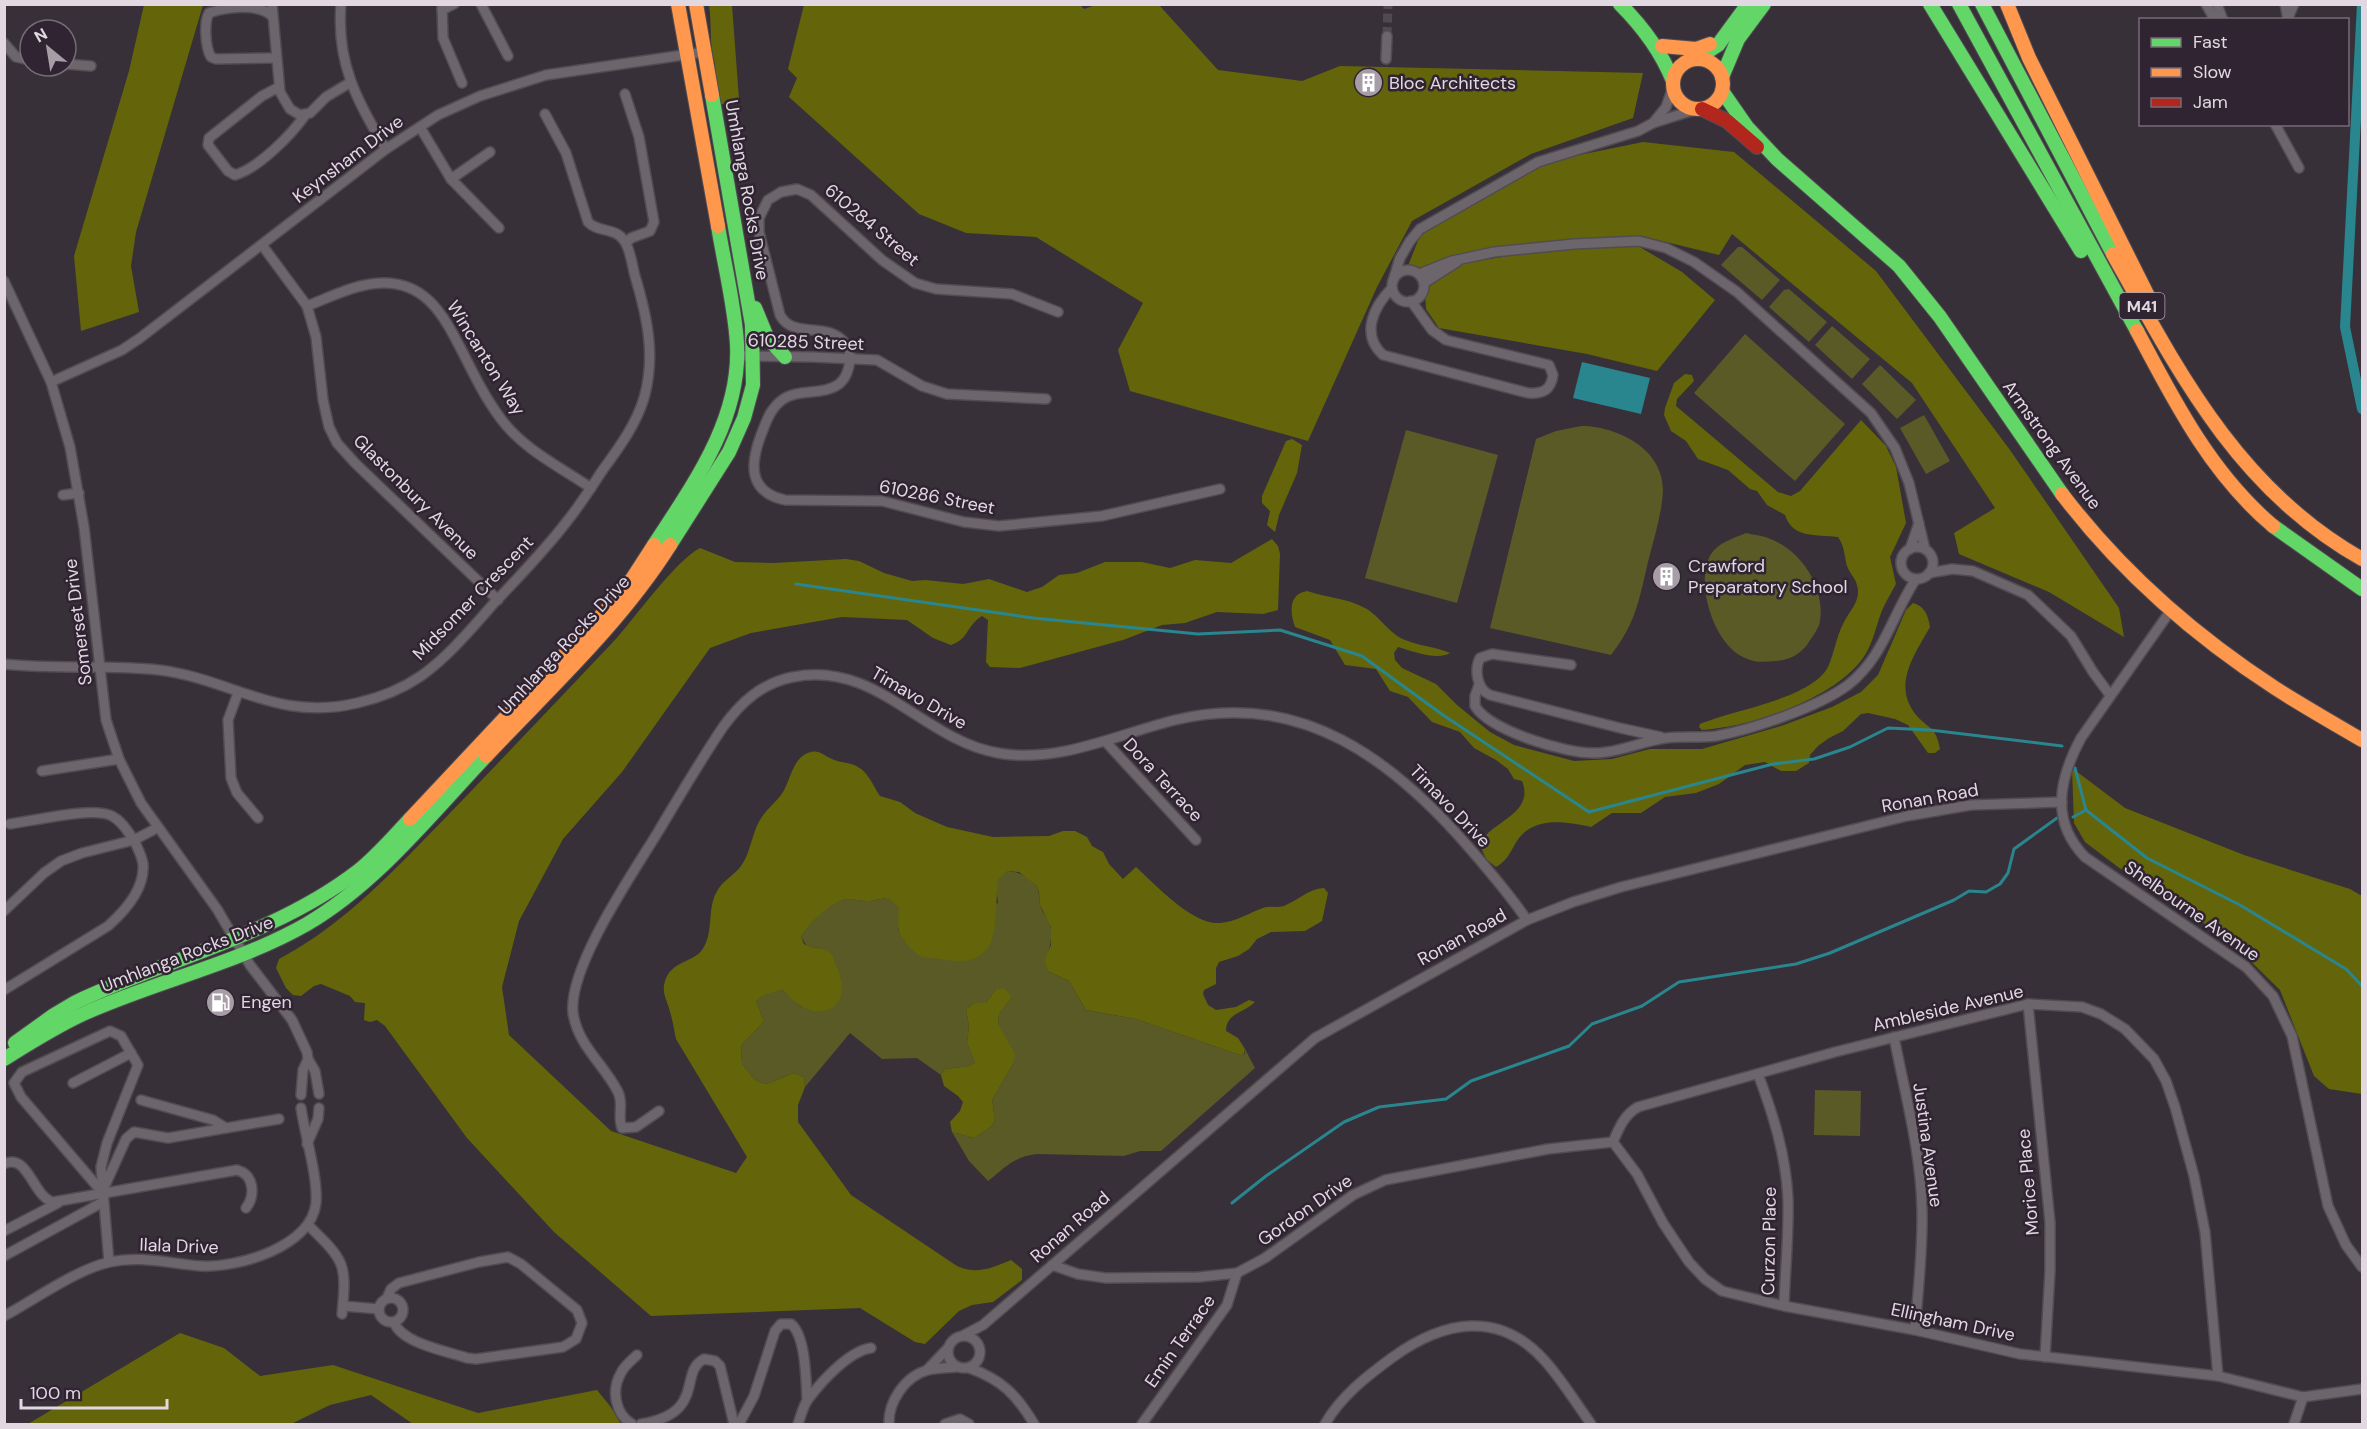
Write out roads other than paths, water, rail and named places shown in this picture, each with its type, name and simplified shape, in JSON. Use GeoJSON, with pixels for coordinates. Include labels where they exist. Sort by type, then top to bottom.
{"type":"FeatureCollection","features":[{"type":"Feature","properties":{"kind":"main road","name":"Umhlanga Rocks Drive"},"geometry":{"type":"LineString","coordinates":[[4,1052],[40,1023],[69,1005],[235,937],[300,907],[336,886],[368,863],[611,605],[660,539],[720,435],[730,407],[737,356],[727,271],[678,4]]}},
{"type":"Feature","properties":{"kind":"main road","name":"Umhlanga Rocks Drive"},"geometry":{"type":"LineString","coordinates":[[4,1059],[75,1017],[244,954],[308,923],[349,895],[371,875],[636,597],[729,452],[744,418],[753,385],[752,325],[696,4]]}},
{"type":"Feature","properties":{"kind":"main road"},"geometry":{"type":"LineString","coordinates":[[1620,4],[1658,43],[1675,94],[1683,105],[1700,109],[1715,103],[1738,39],[1764,4]]}},
{"type":"Feature","properties":{"kind":"main road"},"geometry":{"type":"LineString","coordinates":[[1673,84],[1679,67],[1718,45],[1748,4]]}},
{"type":"Feature","properties":{"kind":"main road"},"geometry":{"type":"LineString","coordinates":[[1930,4],[2181,413]]}},
{"type":"Feature","properties":{"kind":"main road","name":"M41"},"geometry":{"type":"LineString","coordinates":[[1959,4],[2181,413],[2206,452],[2239,494],[2267,520],[2318,560],[2362,589]]}},
{"type":"Feature","properties":{"kind":"main road","name":"M41"},"geometry":{"type":"LineString","coordinates":[[1982,4],[2122,274],[2212,421],[2265,485],[2288,508],[2334,544],[2362,559]]}},
{"type":"Feature","properties":{"kind":"main road"},"geometry":{"type":"LineString","coordinates":[[2007,4],[2029,58],[2212,421]]}},
{"type":"Feature","properties":{"kind":"main road"},"geometry":{"type":"LineString","coordinates":[[1658,43],[1696,49],[1704,48],[1726,35]]}},
{"type":"Feature","properties":{"kind":"main road"},"geometry":{"type":"LineString","coordinates":[[1658,43],[1716,66],[1722,84]]}},
{"type":"Feature","properties":{"kind":"main road","name":"Armstrong Avenue"},"geometry":{"type":"LineString","coordinates":[[1722,84],[1733,110],[1775,158],[1896,264],[1936,313],[2052,482],[2123,563],[2171,610],[2263,680],[2362,740]]}},
{"type":"Feature","properties":{"kind":"main road","name":"Armstrong Avenue"},"geometry":{"type":"LineString","coordinates":[[1700,109],[1727,121],[1756,146],[1775,158]]}},
{"type":"Feature","properties":{"kind":"main road"},"geometry":{"type":"LineString","coordinates":[[744,275],[762,327],[771,342],[785,357]]}},
{"type":"Feature","properties":{"kind":"street"},"geometry":{"type":"LineString","coordinates":[[272,4],[279,87],[282,99],[290,109],[300,115],[306,114],[326,97],[351,82]]}},
{"type":"Feature","properties":{"kind":"street"},"geometry":{"type":"LineString","coordinates":[[341,4],[343,52],[351,82],[362,110],[386,149]]}},
{"type":"Feature","properties":{"kind":"street"},"geometry":{"type":"LineString","coordinates":[[454,4],[442,7],[442,38],[462,83]]}},
{"type":"Feature","properties":{"kind":"street"},"geometry":{"type":"LineString","coordinates":[[481,4],[508,56]]}},
{"type":"Feature","properties":{"kind":"street"},"geometry":{"type":"LineString","coordinates":[[2206,4],[2214,18]]}},
{"type":"Feature","properties":{"kind":"street"},"geometry":{"type":"LineString","coordinates":[[2288,18],[2294,4]]}},
{"type":"Feature","properties":{"kind":"street"},"geometry":{"type":"LineString","coordinates":[[273,16],[254,7],[209,13],[207,48],[211,57],[216,59],[276,58]]}},
{"type":"Feature","properties":{"kind":"street"},"geometry":{"type":"LineString","coordinates":[[1386,59],[1387,36]]}},
{"type":"Feature","properties":{"kind":"street"},"geometry":{"type":"LineString","coordinates":[[4,43],[18,57]]}},
{"type":"Feature","properties":{"kind":"street","name":"Keynsham Drive"},"geometry":{"type":"LineString","coordinates":[[51,382],[122,350],[386,149],[438,115],[480,96],[537,77],[573,69],[704,52]]}},
{"type":"Feature","properties":{"kind":"street"},"geometry":{"type":"LineString","coordinates":[[78,65],[91,66]]}},
{"type":"Feature","properties":{"kind":"street"},"geometry":{"type":"LineString","coordinates":[[1653,123],[1666,107],[1673,84]]}},
{"type":"Feature","properties":{"kind":"street"},"geometry":{"type":"LineString","coordinates":[[279,87],[262,96],[209,138],[208,145],[228,171],[235,175],[245,171],[292,134],[306,114]]}},
{"type":"Feature","properties":{"kind":"street"},"geometry":{"type":"LineString","coordinates":[[545,114],[566,153],[588,222],[593,227],[615,232],[626,243],[631,238],[650,231],[654,222],[639,137],[626,94]]}},
{"type":"Feature","properties":{"kind":"street"},"geometry":{"type":"LineString","coordinates":[[1415,298],[1399,300],[1393,285],[1397,264],[1410,240],[1420,229],[1538,162],[1700,109]]}},
{"type":"Feature","properties":{"kind":"street"},"geometry":{"type":"LineString","coordinates":[[2276,126],[2299,168]]}},
{"type":"Feature","properties":{"kind":"street"},"geometry":{"type":"LineString","coordinates":[[2281,136],[2282,126]]}},
{"type":"Feature","properties":{"kind":"street"},"geometry":{"type":"LineString","coordinates":[[420,127],[451,179],[499,228]]}},
{"type":"Feature","properties":{"kind":"street"},"geometry":{"type":"LineString","coordinates":[[451,179],[490,152]]}},
{"type":"Feature","properties":{"kind":"street","name":"610284 Street"},"geometry":{"type":"LineString","coordinates":[[850,359],[848,346],[837,335],[823,330],[794,328],[787,324],[780,315],[759,225],[764,206],[768,200],[781,192],[797,189],[811,195],[882,260],[915,283],[954,292],[1012,294],[1058,312]]}},
{"type":"Feature","properties":{"kind":"street"},"geometry":{"type":"LineString","coordinates":[[1415,298],[1424,319],[1432,330],[1446,340],[1542,362],[1551,368],[1552,382],[1548,390],[1534,394],[1383,355],[1374,342],[1371,321],[1396,276],[1405,271],[1419,274],[1444,263],[1494,252],[1639,241],[1666,248],[1694,262],[1737,292],[1871,412],[1895,448],[1909,483],[1932,566],[1929,573]]}},
{"type":"Feature","properties":{"kind":"street","name":"Midsomer Crescent"},"geometry":{"type":"LineString","coordinates":[[4,664],[44,668],[100,666],[176,673],[206,680],[263,701],[307,708],[342,706],[384,694],[420,676],[434,665],[498,600],[556,535],[615,453],[636,418],[644,398],[649,374],[648,330],[626,243]]}},
{"type":"Feature","properties":{"kind":"street","name":"Glastonbury Avenue"},"geometry":{"type":"LineString","coordinates":[[262,245],[307,306],[316,337],[326,418],[337,443],[498,600]]}},
{"type":"Feature","properties":{"kind":"street"},"geometry":{"type":"LineString","coordinates":[[1404,251],[1405,271]]}},
{"type":"Feature","properties":{"kind":"street"},"geometry":{"type":"LineString","coordinates":[[1415,298],[1424,283],[1461,259]]}},
{"type":"Feature","properties":{"kind":"street"},"geometry":{"type":"LineString","coordinates":[[1419,274],[1424,283]]}},
{"type":"Feature","properties":{"kind":"street","name":"Somerset Drive"},"geometry":{"type":"LineString","coordinates":[[4,281],[51,382],[67,436],[79,493],[106,720],[119,759],[131,786],[157,828],[235,937]]}},
{"type":"Feature","properties":{"kind":"street","name":"Wincanton Way"},"geometry":{"type":"LineString","coordinates":[[307,306],[372,284],[404,286],[420,293],[442,314],[480,386],[507,426],[545,459],[591,488]]}},
{"type":"Feature","properties":{"kind":"street","name":"610285 Street"},"geometry":{"type":"LineString","coordinates":[[737,356],[880,361],[922,386],[947,394],[1046,399]]}},
{"type":"Feature","properties":{"kind":"street","name":"610286 Street"},"geometry":{"type":"LineString","coordinates":[[850,359],[844,378],[836,386],[789,396],[772,410],[756,450],[753,468],[761,487],[771,496],[785,500],[882,501],[973,524],[999,526],[1102,516],[1220,489]]}},
{"type":"Feature","properties":{"kind":"street"},"geometry":{"type":"LineString","coordinates":[[63,495],[79,493]]}},
{"type":"Feature","properties":{"kind":"street"},"geometry":{"type":"LineString","coordinates":[[1910,549],[1919,522]]}},
{"type":"Feature","properties":{"kind":"street"},"geometry":{"type":"LineString","coordinates":[[1571,665],[1514,656],[1485,655],[1477,663],[1479,685],[1475,696],[1475,706],[1498,726],[1512,733],[1575,751],[1609,752],[1667,738],[1716,736],[1764,722],[1833,695],[1866,668],[1877,654],[1894,622],[1903,597],[1906,574],[1901,562],[1903,554],[1910,549],[1918,547],[1953,568]]}},
{"type":"Feature","properties":{"kind":"street"},"geometry":{"type":"LineString","coordinates":[[1903,597],[1916,579],[1929,573],[1953,568],[1991,577],[2028,595],[2071,636],[2110,695]]}},
{"type":"Feature","properties":{"kind":"street"},"geometry":{"type":"LineString","coordinates":[[1906,574],[1916,579]]}},
{"type":"Feature","properties":{"kind":"street","name":"Shelbourne Avenue"},"geometry":{"type":"LineString","coordinates":[[2171,610],[2110,695],[2072,755],[2063,778],[2064,828],[2073,846],[2085,857],[2246,967],[2273,996],[2292,1036],[2328,1206],[2346,1245],[2362,1267]]}},
{"type":"Feature","properties":{"kind":"street","name":"Timavo Drive"},"geometry":{"type":"LineString","coordinates":[[659,1111],[636,1127],[622,1128],[619,1094],[578,1030],[573,1011],[575,990],[588,955],[609,913],[711,745],[742,703],[768,685],[787,678],[811,674],[831,675],[855,681],[877,691],[958,740],[983,750],[1009,755],[1038,754],[1105,741],[1173,720],[1219,712],[1263,714],[1293,719],[1315,726],[1355,746],[1418,793],[1467,846],[1527,920]]}},
{"type":"Feature","properties":{"kind":"street"},"geometry":{"type":"LineString","coordinates":[[1479,685],[1484,692],[1490,695],[1667,738]]}},
{"type":"Feature","properties":{"kind":"street"},"geometry":{"type":"LineString","coordinates":[[238,693],[228,720],[231,778],[237,793],[258,818]]}},
{"type":"Feature","properties":{"kind":"street","name":"Dora Terrace"},"geometry":{"type":"LineString","coordinates":[[1105,741],[1196,840]]}},
{"type":"Feature","properties":{"kind":"street"},"geometry":{"type":"LineString","coordinates":[[42,771],[119,759]]}},
{"type":"Feature","properties":{"kind":"street","name":"Ronan Road"},"geometry":{"type":"LineString","coordinates":[[962,1336],[982,1325],[1315,1038],[1527,920],[1573,902],[1632,885],[1907,816],[1971,805],[2062,802]]}},
{"type":"Feature","properties":{"kind":"street"},"geometry":{"type":"LineString","coordinates":[[4,990],[108,926],[122,914],[132,899],[143,864],[138,839],[118,820],[100,813],[10,824]]}},
{"type":"Feature","properties":{"kind":"street"},"geometry":{"type":"LineString","coordinates":[[4,911],[12,901],[61,861],[82,853],[138,839],[157,828]]}},
{"type":"Feature","properties":{"kind":"street"},"geometry":{"type":"LineString","coordinates":[[235,937],[250,965],[292,1020],[315,1071],[319,1094]]}},
{"type":"Feature","properties":{"kind":"street","name":"Ambleside Avenue"},"geometry":{"type":"LineString","coordinates":[[1613,1142],[1621,1123],[1630,1111],[1638,1107],[1894,1037],[2028,1004],[2082,1007],[2101,1014],[2139,1040],[2154,1059],[2166,1081],[2183,1134],[2205,1232],[2218,1376]]}},
{"type":"Feature","properties":{"kind":"street","name":"Morice Place"},"geometry":{"type":"LineString","coordinates":[[2028,1004],[2050,1222],[2050,1291],[2046,1357]]}},
{"type":"Feature","properties":{"kind":"street"},"geometry":{"type":"LineString","coordinates":[[103,1197],[21,1097],[14,1083],[22,1072],[105,1032],[121,1036],[138,1069],[107,1143],[101,1167],[110,1262]]}},
{"type":"Feature","properties":{"kind":"street","name":"Justina Avenue"},"geometry":{"type":"LineString","coordinates":[[1894,1037],[1918,1166],[1922,1202],[1915,1330]]}},
{"type":"Feature","properties":{"kind":"street"},"geometry":{"type":"LineString","coordinates":[[73,1083],[131,1053]]}},
{"type":"Feature","properties":{"kind":"street"},"geometry":{"type":"LineString","coordinates":[[301,1095],[303,1070],[308,1059]]}},
{"type":"Feature","properties":{"kind":"street","name":"Curzon Place"},"geometry":{"type":"LineString","coordinates":[[1758,1074],[1776,1126],[1786,1179],[1788,1219],[1784,1306]]}},
{"type":"Feature","properties":{"kind":"street"},"geometry":{"type":"LineString","coordinates":[[141,1100],[213,1120],[226,1128]]}},
{"type":"Feature","properties":{"kind":"street"},"geometry":{"type":"LineString","coordinates":[[301,1108],[316,1189],[314,1214],[308,1225],[334,1251],[342,1265],[342,1310],[379,1309]]}},
{"type":"Feature","properties":{"kind":"street"},"geometry":{"type":"LineString","coordinates":[[307,1144],[318,1119],[319,1108]]}},
{"type":"Feature","properties":{"kind":"street"},"geometry":{"type":"LineString","coordinates":[[4,1256],[103,1197],[126,1139],[134,1132],[168,1138],[279,1119]]}},
{"type":"Feature","properties":{"kind":"street","name":"Gordon Drive"},"geometry":{"type":"LineString","coordinates":[[1052,1265],[1078,1274],[1106,1278],[1199,1277],[1237,1273],[1266,1258],[1353,1195],[1385,1180],[1548,1149],[1613,1142]]}},
{"type":"Feature","properties":{"kind":"street","name":"Ellingham Drive"},"geometry":{"type":"LineString","coordinates":[[1613,1142],[1637,1174],[1678,1247],[1705,1279],[1722,1291],[1784,1306],[1915,1330],[1992,1348],[2046,1357],[2218,1376],[2303,1397],[2362,1389]]}},
{"type":"Feature","properties":{"kind":"street"},"geometry":{"type":"LineString","coordinates":[[4,1164],[11,1161],[19,1163],[44,1198],[60,1202],[103,1197],[237,1170],[245,1174],[251,1184],[252,1195],[246,1209]]}},
{"type":"Feature","properties":{"kind":"street"},"geometry":{"type":"LineString","coordinates":[[4,1232],[60,1202]]}},
{"type":"Feature","properties":{"kind":"street","name":"Ilala Drive"},"geometry":{"type":"LineString","coordinates":[[4,1316],[80,1274],[110,1262],[138,1260],[204,1266],[240,1262],[278,1248],[308,1225]]}},
{"type":"Feature","properties":{"kind":"street"},"geometry":{"type":"LineString","coordinates":[[508,1257],[521,1264],[577,1310],[582,1323],[576,1339],[563,1347],[476,1359],[408,1338],[398,1331],[394,1322],[383,1319],[379,1309],[391,1289],[399,1283],[495,1258],[508,1257]]}},
{"type":"Feature","properties":{"kind":"street","name":"Emin Terrace"},"geometry":{"type":"LineString","coordinates":[[1142,1425],[1227,1305],[1237,1273]]}},
{"type":"Feature","properties":{"kind":"street"},"geometry":{"type":"LineString","coordinates":[[387,1298],[395,1298],[403,1306],[403,1314],[394,1322]]}},
{"type":"Feature","properties":{"kind":"street"},"geometry":{"type":"LineString","coordinates":[[739,1425],[754,1396],[775,1330],[781,1324],[791,1324],[798,1331],[805,1367],[807,1399],[798,1425]]}},
{"type":"Feature","properties":{"kind":"street","name":"Ronan Road"},"geometry":{"type":"LineString","coordinates":[[976,1342],[982,1325]]}},
{"type":"Feature","properties":{"kind":"street"},"geometry":{"type":"LineString","coordinates":[[1325,1425],[1336,1408],[1357,1385],[1418,1340],[1453,1328],[1479,1326],[1519,1339],[1540,1355],[1591,1425]]}},
{"type":"Feature","properties":{"kind":"street"},"geometry":{"type":"LineString","coordinates":[[927,1370],[954,1340],[962,1336],[976,1342],[986,1374]]}},
{"type":"Feature","properties":{"kind":"street"},"geometry":{"type":"LineString","coordinates":[[807,1399],[844,1362],[861,1351],[871,1348]]}},
{"type":"Feature","properties":{"kind":"street"},"geometry":{"type":"LineString","coordinates":[[948,1348],[948,1357],[956,1367]]}},
{"type":"Feature","properties":{"kind":"street"},"geometry":{"type":"LineString","coordinates":[[632,1425],[622,1416],[616,1403],[616,1385],[622,1371],[637,1355]]}},
{"type":"Feature","properties":{"kind":"street"},"geometry":{"type":"LineString","coordinates":[[969,1368],[980,1356]]}},
{"type":"Feature","properties":{"kind":"street"},"geometry":{"type":"LineString","coordinates":[[640,1425],[659,1421],[676,1412],[688,1395],[696,1366],[704,1359],[715,1361],[720,1366],[734,1425]]}},
{"type":"Feature","properties":{"kind":"street"},"geometry":{"type":"LineString","coordinates":[[889,1425],[892,1405],[903,1386],[927,1370],[956,1367],[969,1368],[1002,1383],[1034,1425]]}},
{"type":"Feature","properties":{"kind":"street"},"geometry":{"type":"LineString","coordinates":[[2294,1425],[2303,1397]]}},
{"type":"Feature","properties":{"kind":"street"},"geometry":{"type":"LineString","coordinates":[[945,1425],[960,1419],[969,1425]]}},
{"type":"Feature","properties":{"kind":"water"},"geometry":{"type":"Polygon","coordinates":[[[1582,362],[1650,378],[1641,414],[1573,398],[1582,362]]]}},
{"type":"Feature","properties":{"kind":"waterway"},"geometry":{"type":"LineString","coordinates":[[2362,4],[2345,327],[2362,409]]}},
{"type":"Feature","properties":{"kind":"waterway"},"geometry":{"type":"LineString","coordinates":[[796,584],[1033,618],[1198,634],[1280,630],[1362,656],[1443,715],[1589,812],[1773,764],[1814,759],[1850,747],[1888,728],[1930,730],[2062,746]]}},
{"type":"Feature","properties":{"kind":"waterway"},"geometry":{"type":"LineString","coordinates":[[2075,768],[2086,810],[2147,858],[2240,905],[2346,969],[2362,986]]}},
{"type":"Feature","properties":{"kind":"waterway"},"geometry":{"type":"LineString","coordinates":[[2073,817],[2086,810]]}},
{"type":"Feature","properties":{"kind":"waterway"},"geometry":{"type":"LineString","coordinates":[[1232,1203],[1266,1176],[1344,1122],[1379,1107],[1446,1099],[1471,1081],[1569,1046],[1592,1024],[1642,1006],[1679,982],[1796,964],[1830,953],[1954,900],[1969,891],[1986,892],[2000,884],[2008,873],[2014,849],[2057,818]]}},
{"type":"Feature","properties":{"kind":"tunnel"},"geometry":{"type":"LineString","coordinates":[[1387,36],[1388,4]]}},
{"type":"Feature","properties":{"kind":"place","name":"Bloc Architects"},"geometry":{"type":"Point","coordinates":[1368,83]}},
{"type":"Feature","properties":{"kind":"place","name":"Crawford Preparatory School"},"geometry":{"type":"Point","coordinates":[1667,576]}},
{"type":"Feature","properties":{"kind":"place","name":"Engen"},"geometry":{"type":"Point","coordinates":[220,1002]}}]}
